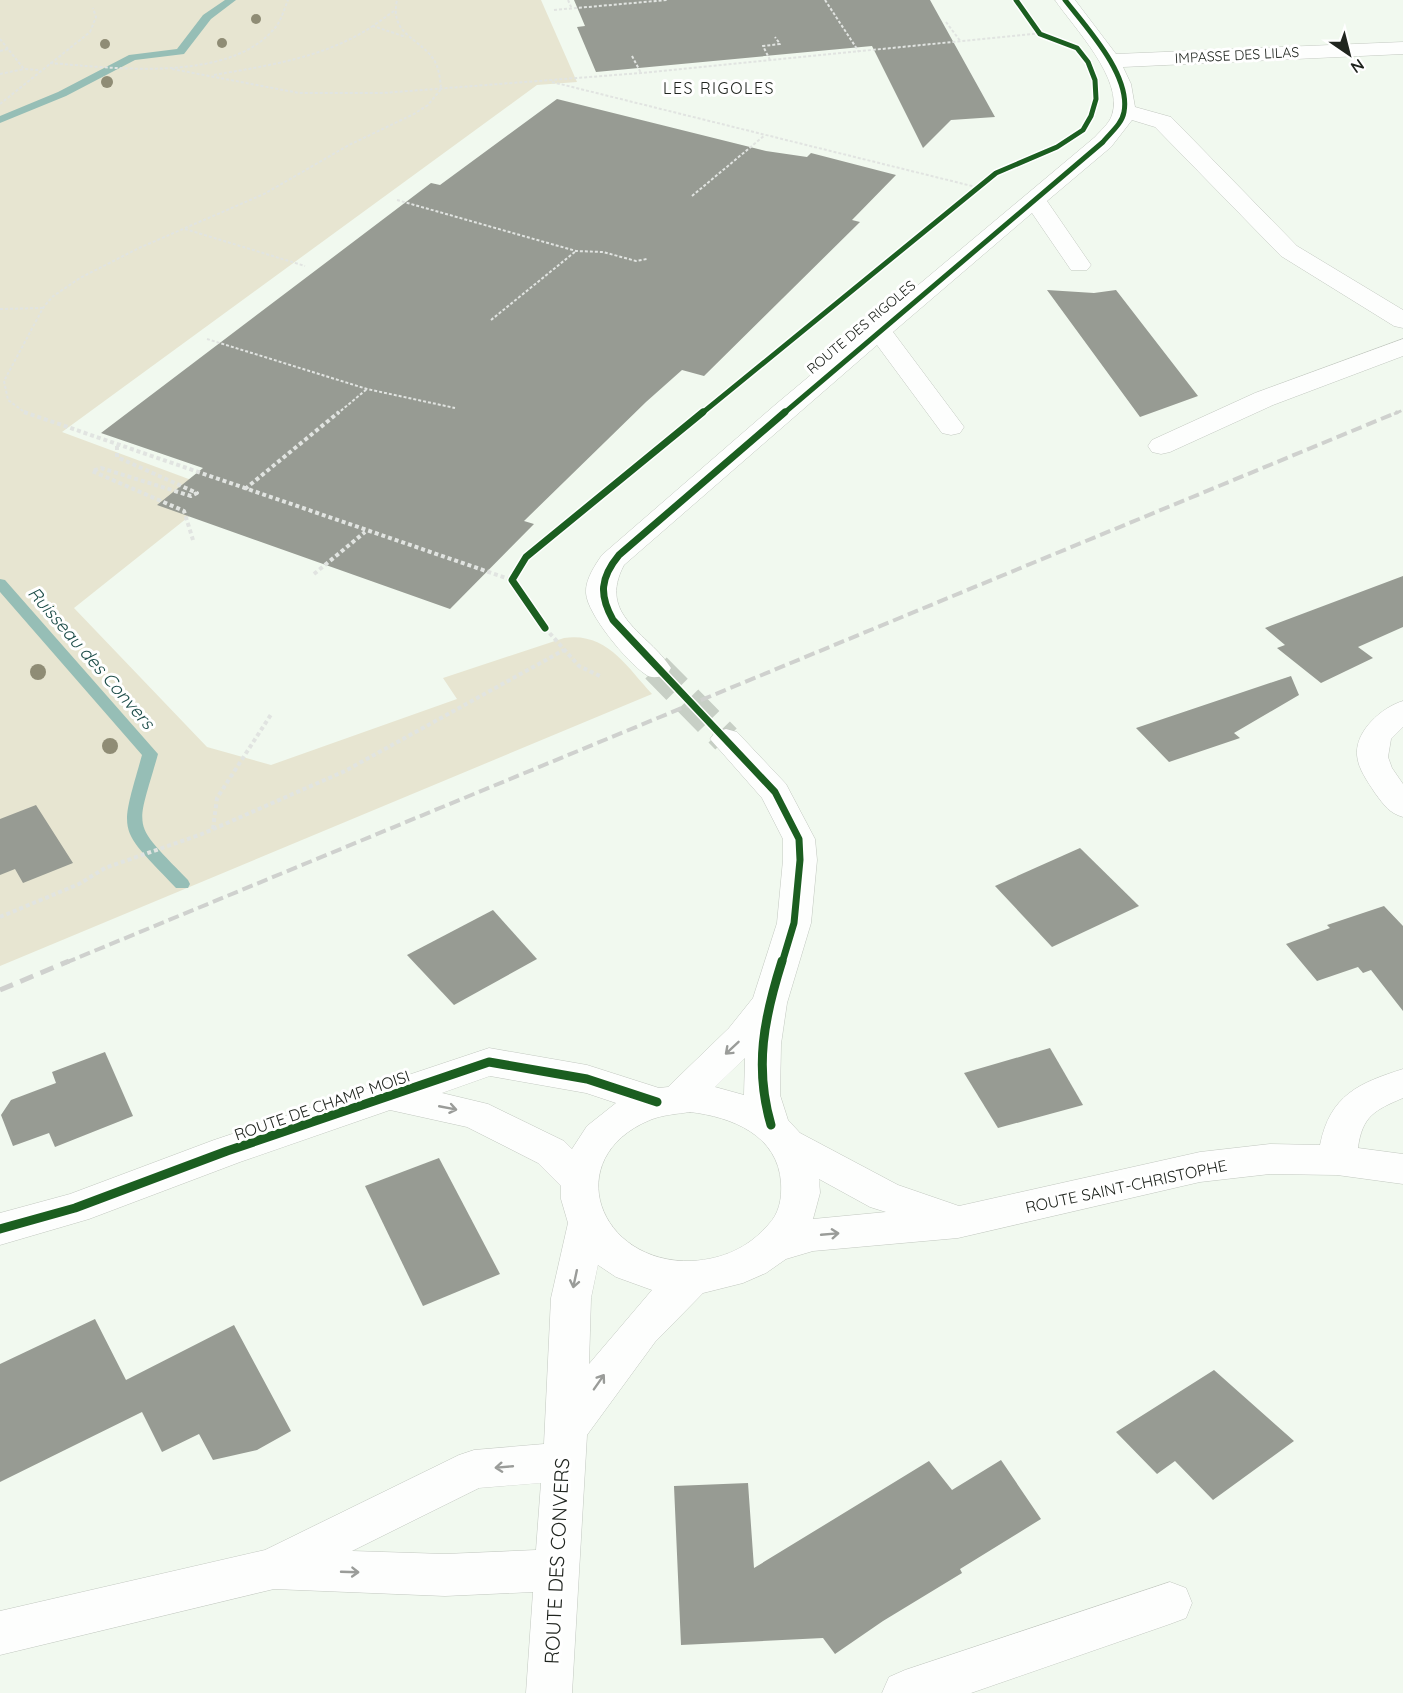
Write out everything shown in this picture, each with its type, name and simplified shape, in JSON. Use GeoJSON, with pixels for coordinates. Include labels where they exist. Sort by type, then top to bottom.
{"type":"FeatureCollection","features":[{"type":"Feature","properties":{"kind":"street"},"geometry":{"type":"LineString","coordinates":[[1065,0],[1108,61],[1123,87],[1124,111],[1163,122],[1289,251],[1403,321]]}},
{"type":"Feature","properties":{"kind":"street","name":"IMPASSE DES LILAS"},"geometry":{"type":"LineString","coordinates":[[1108,61],[1403,48]]}},
{"type":"Feature","properties":{"kind":"street","name":"ROUTE DES RIGOLES"},"geometry":{"type":"LineString","coordinates":[[656,668],[604,608],[600,594],[603,580],[612,561],[879,330],[1103,142],[1119,122],[1124,111]]}},
{"type":"Feature","properties":{"kind":"street"},"geometry":{"type":"LineString","coordinates":[[1035,200],[1080,265]]}},
{"type":"Feature","properties":{"kind":"street"},"geometry":{"type":"LineString","coordinates":[[879,330],[951,427]]}},
{"type":"Feature","properties":{"kind":"street"},"geometry":{"type":"LineString","coordinates":[[1161,446],[1264,399],[1403,346]]}},
{"type":"Feature","properties":{"kind":"street"},"geometry":{"type":"LineString","coordinates":[[1403,711],[1383,724],[1371,748],[1375,770],[1403,806]]}},
{"type":"Feature","properties":{"kind":"street"},"geometry":{"type":"LineString","coordinates":[[726,739],[775,792],[799,838],[801,860],[794,922],[769,1003],[763,1044],[762,1095],[779,1134],[799,1166],[802,1190],[797,1214],[788,1232],[754,1263],[718,1275],[680,1278],[643,1270],[614,1255],[593,1233],[580,1207],[579,1180],[586,1154],[604,1131],[629,1114],[668,1101],[690,1098],[722,1102],[748,1111],[779,1134],[884,1196],[958,1222]]}},
{"type":"Feature","properties":{"kind":"street"},"geometry":{"type":"LineString","coordinates":[[668,1101],[742,1038],[769,1003]]}},
{"type":"Feature","properties":{"kind":"street","name":"ROUTE DE CHAMP MOISI"},"geometry":{"type":"LineString","coordinates":[[0,1229],[75,1208],[227,1151],[489,1062],[586,1079],[668,1101]]}},
{"type":"Feature","properties":{"kind":"street"},"geometry":{"type":"LineString","coordinates":[[1337,1160],[1340,1130],[1353,1107],[1403,1083]]}},
{"type":"Feature","properties":{"kind":"street","name":"ROUTE DE CHAMP MOISI"},"geometry":{"type":"LineString","coordinates":[[391,1097],[475,1114],[550,1152],[579,1180]]}},
{"type":"Feature","properties":{"kind":"street","name":"ROUTE SAINT-CHRISTOPHE"},"geometry":{"type":"LineString","coordinates":[[773,1247],[813,1235],[958,1222],[1200,1167],[1270,1159],[1337,1160],[1403,1169]]}},
{"type":"Feature","properties":{"kind":"street","name":"ROUTE DES CONVERS"},"geometry":{"type":"LineString","coordinates":[[549,1693],[558,1570],[571,1298],[588,1222]]}},
{"type":"Feature","properties":{"kind":"street"},"geometry":{"type":"LineString","coordinates":[[0,1633],[271,1569],[474,1469],[564,1446],[619,1354],[669,1297],[694,1277]]}},
{"type":"Feature","properties":{"kind":"street"},"geometry":{"type":"LineString","coordinates":[[271,1569],[445,1575],[558,1570]]}},
{"type":"Feature","properties":{"kind":"street"},"geometry":{"type":"LineString","coordinates":[[905,1693],[1170,1604]]}},
{"type":"Feature","properties":{"kind":"path"},"geometry":{"type":"LineString","coordinates":[[172,69],[216,60],[257,44],[266,38],[285,15],[288,0]]}},
{"type":"Feature","properties":{"kind":"path"},"geometry":{"type":"LineString","coordinates":[[396,0],[394,11],[399,27],[406,37]]}},
{"type":"Feature","properties":{"kind":"path"},"geometry":{"type":"LineString","coordinates":[[568,0],[572,9]]}},
{"type":"Feature","properties":{"kind":"path"},"geometry":{"type":"LineString","coordinates":[[554,10],[667,0]]}},
{"type":"Feature","properties":{"kind":"path"},"geometry":{"type":"LineString","coordinates":[[825,0],[859,52]]}},
{"type":"Feature","properties":{"kind":"path"},"geometry":{"type":"LineString","coordinates":[[0,104],[90,32],[96,16],[93,8]]}},
{"type":"Feature","properties":{"kind":"path"},"geometry":{"type":"LineString","coordinates":[[213,75],[315,53],[356,37],[394,11]]}},
{"type":"Feature","properties":{"kind":"path"},"geometry":{"type":"LineString","coordinates":[[946,22],[961,42]]}},
{"type":"Feature","properties":{"kind":"path"},"geometry":{"type":"LineString","coordinates":[[373,26],[406,37],[420,45],[435,61],[441,89]]}},
{"type":"Feature","properties":{"kind":"path"},"geometry":{"type":"LineString","coordinates":[[50,63],[133,70],[172,69],[213,75],[259,87],[311,93],[364,94],[641,73],[1086,30]]}},
{"type":"Feature","properties":{"kind":"path"},"geometry":{"type":"LineString","coordinates":[[770,60],[763,46],[780,44],[775,37]]}},
{"type":"Feature","properties":{"kind":"path"},"geometry":{"type":"LineString","coordinates":[[0,39],[24,69]]}},
{"type":"Feature","properties":{"kind":"path"},"geometry":{"type":"LineString","coordinates":[[0,51],[8,49]]}},
{"type":"Feature","properties":{"kind":"path"},"geometry":{"type":"LineString","coordinates":[[632,56],[641,73]]}},
{"type":"Feature","properties":{"kind":"path"},"geometry":{"type":"LineString","coordinates":[[0,74],[24,69],[41,70]]}},
{"type":"Feature","properties":{"kind":"path"},"geometry":{"type":"LineString","coordinates":[[548,81],[980,188]]}},
{"type":"Feature","properties":{"kind":"path"},"geometry":{"type":"LineString","coordinates":[[441,89],[428,105],[414,114],[349,145],[264,194],[80,278],[52,297],[43,308],[4,381],[3,392],[7,400],[34,417],[512,580]]}},
{"type":"Feature","properties":{"kind":"path"},"geometry":{"type":"LineString","coordinates":[[692,196],[766,134]]}},
{"type":"Feature","properties":{"kind":"path"},"geometry":{"type":"LineString","coordinates":[[398,200],[576,250],[603,252],[636,261],[647,259]]}},
{"type":"Feature","properties":{"kind":"path"},"geometry":{"type":"LineString","coordinates":[[184,229],[304,266]]}},
{"type":"Feature","properties":{"kind":"path"},"geometry":{"type":"LineString","coordinates":[[491,320],[576,250]]}},
{"type":"Feature","properties":{"kind":"path"},"geometry":{"type":"LineString","coordinates":[[0,309],[43,308]]}},
{"type":"Feature","properties":{"kind":"path"},"geometry":{"type":"LineString","coordinates":[[207,339],[367,389],[455,408]]}},
{"type":"Feature","properties":{"kind":"path"},"geometry":{"type":"LineString","coordinates":[[245,489],[367,389]]}},
{"type":"Feature","properties":{"kind":"path"},"geometry":{"type":"LineString","coordinates":[[117,446],[117,457],[197,493],[191,496],[101,468],[92,471],[184,511],[193,540]]}},
{"type":"Feature","properties":{"kind":"path"},"geometry":{"type":"LineString","coordinates":[[314,574],[365,531]]}},
{"type":"Feature","properties":{"kind":"path"},"geometry":{"type":"LineString","coordinates":[[0,917],[79,884],[105,868],[213,829],[380,753],[564,650]]}},
{"type":"Feature","properties":{"kind":"path"},"geometry":{"type":"LineString","coordinates":[[213,829],[217,798],[272,713]]}},
{"type":"Feature","properties":{"kind":"shaded area"},"geometry":{"type":"Polygon","coordinates":[[[0,0],[541,0],[577,82],[537,85],[62,432],[221,491],[74,608],[207,747],[271,765],[457,699],[443,678],[564,638],[592,640],[604,646],[624,662],[652,694],[0,966],[0,0]]]}},
{"type":"Feature","properties":{"kind":"building"},"geometry":{"type":"Polygon","coordinates":[[[574,0],[930,0],[995,117],[951,120],[923,148],[872,46],[596,72],[577,27],[585,26],[574,0]]]}},
{"type":"Feature","properties":{"kind":"building"},"geometry":{"type":"Polygon","coordinates":[[[557,99],[766,151],[807,157],[811,153],[896,175],[852,220],[860,222],[704,376],[682,370],[646,402],[524,521],[534,524],[450,609],[157,505],[203,468],[101,433],[431,183],[440,185],[557,99]]]}},
{"type":"Feature","properties":{"kind":"building"},"geometry":{"type":"Polygon","coordinates":[[[1047,290],[1094,293],[1116,290],[1198,396],[1140,417],[1047,290]]]}},
{"type":"Feature","properties":{"kind":"building"},"geometry":{"type":"Polygon","coordinates":[[[1403,576],[1403,627],[1358,647],[1373,658],[1321,683],[1277,648],[1285,645],[1265,628],[1403,576]]]}},
{"type":"Feature","properties":{"kind":"building"},"geometry":{"type":"Polygon","coordinates":[[[1291,676],[1299,695],[1234,733],[1240,738],[1169,762],[1136,728],[1291,676]]]}},
{"type":"Feature","properties":{"kind":"building"},"geometry":{"type":"Polygon","coordinates":[[[36,805],[73,863],[23,883],[15,869],[0,875],[0,819],[36,805]]]}},
{"type":"Feature","properties":{"kind":"building"},"geometry":{"type":"Polygon","coordinates":[[[1080,848],[1139,906],[1052,947],[995,886],[1080,848]]]}},
{"type":"Feature","properties":{"kind":"building"},"geometry":{"type":"Polygon","coordinates":[[[1384,906],[1403,926],[1403,1011],[1371,970],[1363,973],[1358,967],[1317,981],[1286,944],[1330,928],[1327,925],[1384,906]]]}},
{"type":"Feature","properties":{"kind":"building"},"geometry":{"type":"Polygon","coordinates":[[[493,910],[537,959],[454,1005],[407,955],[493,910]]]}},
{"type":"Feature","properties":{"kind":"building"},"geometry":{"type":"Polygon","coordinates":[[[1050,1048],[1083,1105],[998,1128],[964,1073],[1050,1048]]]}},
{"type":"Feature","properties":{"kind":"building"},"geometry":{"type":"Polygon","coordinates":[[[105,1052],[133,1116],[55,1147],[49,1133],[13,1146],[1,1115],[11,1100],[56,1083],[52,1072],[105,1052]]]}},
{"type":"Feature","properties":{"kind":"building"},"geometry":{"type":"Polygon","coordinates":[[[439,1158],[500,1274],[423,1306],[365,1186],[439,1158]]]}},
{"type":"Feature","properties":{"kind":"building"},"geometry":{"type":"Polygon","coordinates":[[[95,1319],[126,1380],[234,1325],[291,1431],[257,1450],[213,1460],[199,1434],[162,1452],[142,1412],[0,1482],[0,1364],[95,1319]]]}},
{"type":"Feature","properties":{"kind":"building"},"geometry":{"type":"Polygon","coordinates":[[[1214,1370],[1294,1441],[1213,1500],[1175,1461],[1157,1474],[1116,1432],[1214,1370]]]}},
{"type":"Feature","properties":{"kind":"building"},"geometry":{"type":"Polygon","coordinates":[[[1001,1460],[1041,1519],[960,1569],[962,1573],[883,1621],[835,1654],[823,1638],[681,1645],[674,1486],[748,1483],[754,1568],[929,1461],[952,1490],[1001,1460]]]}},
{"type":"Feature","properties":{"kind":"waterway","name":"Ruisseau des Convers"},"geometry":{"type":"LineString","coordinates":[[0,120],[62,94],[133,57],[180,52],[207,17],[231,0]]}},
{"type":"Feature","properties":{"kind":"waterway","name":"Ruisseau des Convers"},"geometry":{"type":"LineString","coordinates":[[0,583],[150,754],[135,802],[134,827],[151,854],[182,884]]}},
{"type":"Feature","properties":{"kind":"tunnel"},"geometry":{"type":"LineString","coordinates":[[656,668],[726,739]]}},
{"type":"Feature","properties":{"kind":"railway"},"geometry":{"type":"LineString","coordinates":[[1394,414],[1403,410]]}},
{"type":"Feature","properties":{"kind":"railway"},"geometry":{"type":"LineString","coordinates":[[65,963],[1398,412]]}},
{"type":"Feature","properties":{"kind":"railway"},"geometry":{"type":"LineString","coordinates":[[0,990],[69,961]]}},
{"type":"Feature","properties":{"kind":"cycle path"},"geometry":{"type":"LineString","coordinates":[[545,628],[512,580],[526,557],[996,173],[1010,165],[1057,147],[1083,130],[1091,116],[1096,99],[1095,80],[1088,62],[1072,45],[1050,39],[1036,31],[1016,0]]}},
{"type":"Feature","properties":{"kind":"cycle path"},"geometry":{"type":"LineString","coordinates":[[771,1125],[762,1095],[763,1044],[769,1003],[794,923],[800,860],[799,839],[775,792],[613,620],[604,605],[602,591],[604,578],[619,555],[653,524],[1103,142],[1115,128],[1124,112],[1125,99],[1121,84],[1105,53],[1065,0]]}},
{"type":"Feature","properties":{"kind":"cycle path"},"geometry":{"type":"LineString","coordinates":[[0,1229],[75,1208],[227,1151],[489,1062],[587,1079],[657,1102]]}},
{"type":"Feature","properties":{"kind":"district","name":"LES RIGOLES"},"geometry":{"type":"Point","coordinates":[719,88]}}]}
